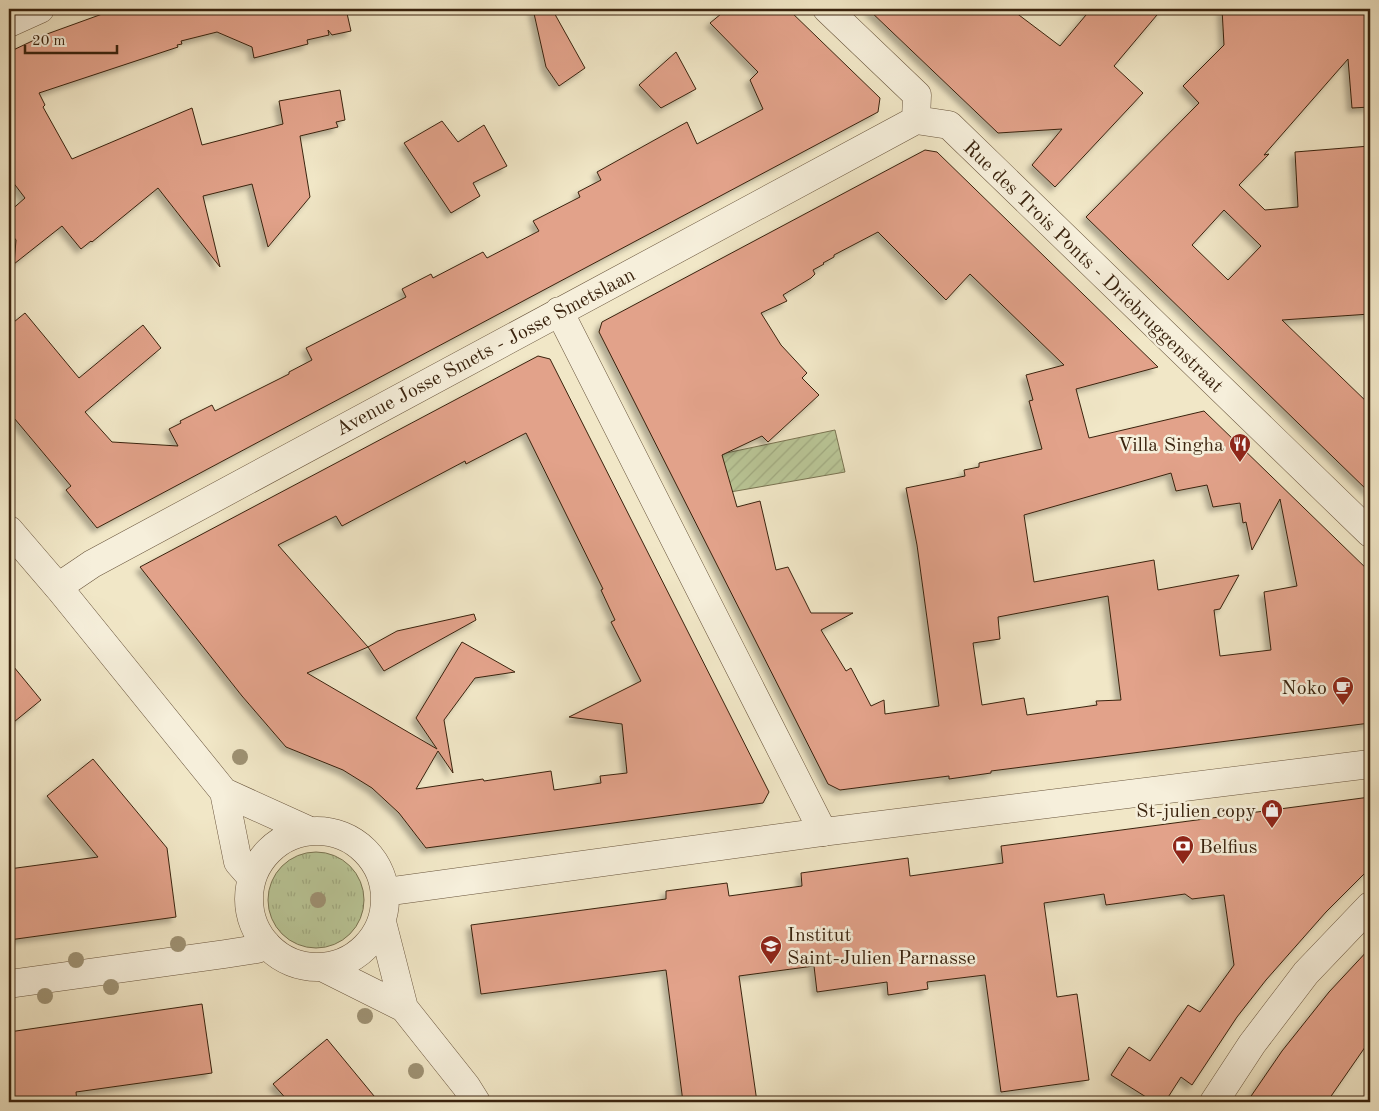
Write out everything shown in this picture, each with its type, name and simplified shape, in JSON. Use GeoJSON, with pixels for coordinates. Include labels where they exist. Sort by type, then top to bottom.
{"type":"FeatureCollection","features":[{"type":"Feature","properties":{"kind":"street"},"geometry":{"type":"LineString","coordinates":[[9,23],[40,9]]}},
{"type":"Feature","properties":{"kind":"street"},"geometry":{"type":"LineString","coordinates":[[827,9],[917,95],[916,120]]}},
{"type":"Feature","properties":{"kind":"street","name":"Avenue Josse Smets - Josse Smetslaan"},"geometry":{"type":"LineString","coordinates":[[58,587],[101,559],[916,120]]}},
{"type":"Feature","properties":{"kind":"street","name":"Rue des Trois Ponts - Driebruggenstraat"},"geometry":{"type":"LineString","coordinates":[[916,120],[948,125],[1370,534]]}},
{"type":"Feature","properties":{"kind":"street"},"geometry":{"type":"LineString","coordinates":[[560,311],[823,832]]}},
{"type":"Feature","properties":{"kind":"street"},"geometry":{"type":"LineString","coordinates":[[9,530],[58,587],[224,792],[310,831]]}},
{"type":"Feature","properties":{"kind":"street"},"geometry":{"type":"LineString","coordinates":[[385,892],[823,832],[1370,764]]}},
{"type":"Feature","properties":{"kind":"street"},"geometry":{"type":"LineString","coordinates":[[224,792],[238,862],[252,878]]}},
{"type":"Feature","properties":{"kind":"street"},"geometry":{"type":"LineString","coordinates":[[310,831],[328,831],[345,836],[360,846],[373,859],[381,875],[385,892],[382,922],[372,939],[359,953],[341,963],[322,967],[306,966],[291,962],[266,944],[252,920],[249,906],[252,878],[260,860],[274,846],[291,836],[310,831]]}},
{"type":"Feature","properties":{"kind":"street"},"geometry":{"type":"LineString","coordinates":[[1214,1102],[1252,1044],[1306,972],[1370,906]]}},
{"type":"Feature","properties":{"kind":"street"},"geometry":{"type":"LineString","coordinates":[[382,922],[404,1008],[466,1086],[476,1102]]}},
{"type":"Feature","properties":{"kind":"street"},"geometry":{"type":"LineString","coordinates":[[9,984],[257,949],[266,944]]}},
{"type":"Feature","properties":{"kind":"street"},"geometry":{"type":"LineString","coordinates":[[322,967],[404,1008]]}},
{"type":"Feature","properties":{"kind":"green space"},"geometry":{"type":"Polygon","coordinates":[[[835,430],[845,472],[719,494],[705,463],[726,453],[835,430]]]}},
{"type":"Feature","properties":{"kind":"green space"},"geometry":{"type":"Polygon","coordinates":[[[316,852],[334,856],[350,866],[360,882],[364,900],[360,918],[350,934],[334,944],[316,948],[298,944],[282,934],[272,918],[268,900],[272,882],[282,866],[298,856],[316,852]]]}},
{"type":"Feature","properties":{"kind":"building"},"geometry":{"type":"Polygon","coordinates":[[[116,9],[346,9],[351,31],[332,35],[328,30],[329,35],[307,40],[308,44],[254,58],[252,47],[217,32],[181,41],[182,44],[177,45],[178,47],[39,93],[45,105],[43,107],[72,159],[192,108],[202,145],[283,124],[279,101],[340,90],[345,120],[336,122],[338,127],[300,136],[310,197],[268,247],[252,184],[203,196],[220,267],[158,188],[81,249],[62,226],[14,264],[16,240],[9,231],[9,212],[25,198],[9,177],[9,52],[47,34],[116,9]]]}},
{"type":"Feature","properties":{"kind":"building"},"geometry":{"type":"Polygon","coordinates":[[[533,9],[552,9],[585,68],[559,86],[546,67],[533,9]]]}},
{"type":"Feature","properties":{"kind":"building"},"geometry":{"type":"Polygon","coordinates":[[[727,9],[788,9],[880,98],[878,112],[97,528],[66,490],[71,486],[9,412],[9,326],[25,313],[79,378],[143,325],[161,348],[85,412],[112,442],[178,446],[169,429],[181,423],[180,421],[212,405],[215,411],[289,374],[289,372],[312,360],[306,348],[406,297],[402,289],[431,274],[433,278],[483,252],[487,258],[539,231],[533,221],[580,197],[578,192],[601,180],[597,172],[687,122],[697,144],[763,109],[750,80],[758,72],[710,23],[727,9]]]}},
{"type":"Feature","properties":{"kind":"building"},"geometry":{"type":"Polygon","coordinates":[[[868,9],[1011,9],[1060,46],[1091,9],[1162,9],[1114,66],[1143,93],[1055,187],[1032,165],[1062,129],[998,133],[868,9]]]}},
{"type":"Feature","properties":{"kind":"building"},"geometry":{"type":"Polygon","coordinates":[[[1222,9],[1370,9],[1370,107],[1352,108],[1348,59],[1264,155],[1269,154],[1239,185],[1265,210],[1298,207],[1295,152],[1370,146],[1370,314],[1282,320],[1370,405],[1370,493],[1086,217],[1199,103],[1183,86],[1224,45],[1222,9]],[[1224,210],[1192,245],[1228,280],[1261,246],[1224,210]]]}},
{"type":"Feature","properties":{"kind":"building"},"geometry":{"type":"Polygon","coordinates":[[[676,52],[696,89],[661,108],[639,85],[676,52]]]}},
{"type":"Feature","properties":{"kind":"building"},"geometry":{"type":"Polygon","coordinates":[[[442,121],[458,142],[484,125],[507,166],[473,183],[480,196],[451,213],[404,143],[442,121]]]}},
{"type":"Feature","properties":{"kind":"building"},"geometry":{"type":"Polygon","coordinates":[[[925,150],[937,152],[1158,367],[1076,389],[1089,438],[1204,411],[1370,572],[1370,723],[991,771],[991,773],[949,779],[949,776],[840,790],[828,784],[599,332],[602,322],[925,150]],[[878,232],[834,255],[834,257],[813,270],[815,274],[811,278],[783,295],[787,301],[761,313],[781,345],[807,373],[802,378],[819,395],[768,442],[762,436],[722,455],[737,507],[760,501],[776,570],[788,567],[811,613],[853,613],[821,630],[846,671],[851,668],[871,706],[884,700],[885,714],[939,706],[917,545],[906,488],[965,476],[964,470],[979,467],[979,463],[1042,449],[1029,401],[1033,400],[1026,375],[1064,365],[970,274],[946,300],[878,232]],[[1171,473],[1024,515],[1034,582],[1154,560],[1158,590],[1239,575],[1220,609],[1214,610],[1220,656],[1271,650],[1264,592],[1297,586],[1280,499],[1252,550],[1246,522],[1243,523],[1240,503],[1213,507],[1207,485],[1176,491],[1171,473]],[[1108,596],[998,617],[1000,639],[973,643],[982,705],[1024,698],[1027,715],[1097,705],[1096,701],[1121,700],[1108,596]]]}},
{"type":"Feature","properties":{"kind":"building"},"geometry":{"type":"Polygon","coordinates":[[[538,356],[550,359],[769,792],[763,803],[426,848],[399,813],[372,788],[343,770],[286,747],[242,696],[140,567],[538,356]],[[526,433],[466,464],[465,461],[342,526],[336,516],[278,545],[368,647],[307,673],[437,749],[416,718],[462,642],[515,672],[475,678],[444,720],[453,773],[438,751],[416,789],[551,771],[554,790],[601,783],[600,776],[627,773],[622,724],[569,717],[641,681],[611,622],[615,620],[601,590],[603,589],[526,433]]]}},
{"type":"Feature","properties":{"kind":"building"},"geometry":{"type":"Polygon","coordinates":[[[474,614],[476,620],[384,671],[368,647],[397,631],[474,614]]]}},
{"type":"Feature","properties":{"kind":"building"},"geometry":{"type":"Polygon","coordinates":[[[9,661],[41,700],[9,726],[9,661]]]}},
{"type":"Feature","properties":{"kind":"building"},"geometry":{"type":"Polygon","coordinates":[[[93,759],[167,848],[176,917],[9,940],[9,869],[98,857],[47,796],[93,759]]]}},
{"type":"Feature","properties":{"kind":"building"},"geometry":{"type":"Polygon","coordinates":[[[1370,797],[1370,868],[1326,912],[1266,980],[1237,1017],[1192,1085],[1181,1077],[1165,1102],[1154,1102],[1111,1075],[1129,1047],[1150,1061],[1188,1005],[1200,1012],[1234,965],[1224,895],[1192,899],[1185,894],[1106,905],[1104,894],[1044,903],[1057,997],[1077,994],[1089,1080],[1001,1092],[985,975],[927,982],[928,989],[888,995],[887,982],[817,992],[814,966],[739,976],[757,1102],[683,1102],[666,970],[481,994],[471,925],[666,899],[666,891],[727,883],[729,896],[802,886],[801,873],[908,858],[910,876],[1003,863],[1001,846],[1370,797]]]}},
{"type":"Feature","properties":{"kind":"building"},"geometry":{"type":"Polygon","coordinates":[[[1370,948],[1370,1040],[1327,1102],[1247,1102],[1282,1051],[1329,992],[1370,948]]]}},
{"type":"Feature","properties":{"kind":"building"},"geometry":{"type":"Polygon","coordinates":[[[202,1004],[212,1073],[76,1092],[77,1102],[9,1102],[9,1032],[202,1004]]]}},
{"type":"Feature","properties":{"kind":"building"},"geometry":{"type":"Polygon","coordinates":[[[327,1039],[379,1102],[289,1102],[273,1084],[327,1039]]]}},
{"type":"Feature","properties":{"kind":"place","name":"Villa Singha"},"geometry":{"type":"Point","coordinates":[1240,463]}},
{"type":"Feature","properties":{"kind":"place","name":"Noko"},"geometry":{"type":"Point","coordinates":[1343,706]}},
{"type":"Feature","properties":{"kind":"place","name":"St-julien copy"},"geometry":{"type":"Point","coordinates":[1272,829]}},
{"type":"Feature","properties":{"kind":"place","name":"Belfius"},"geometry":{"type":"Point","coordinates":[1183,865]}},
{"type":"Feature","properties":{"kind":"place","name":"Institut Saint-Julien Parnasse"},"geometry":{"type":"Point","coordinates":[771,965]}}]}
